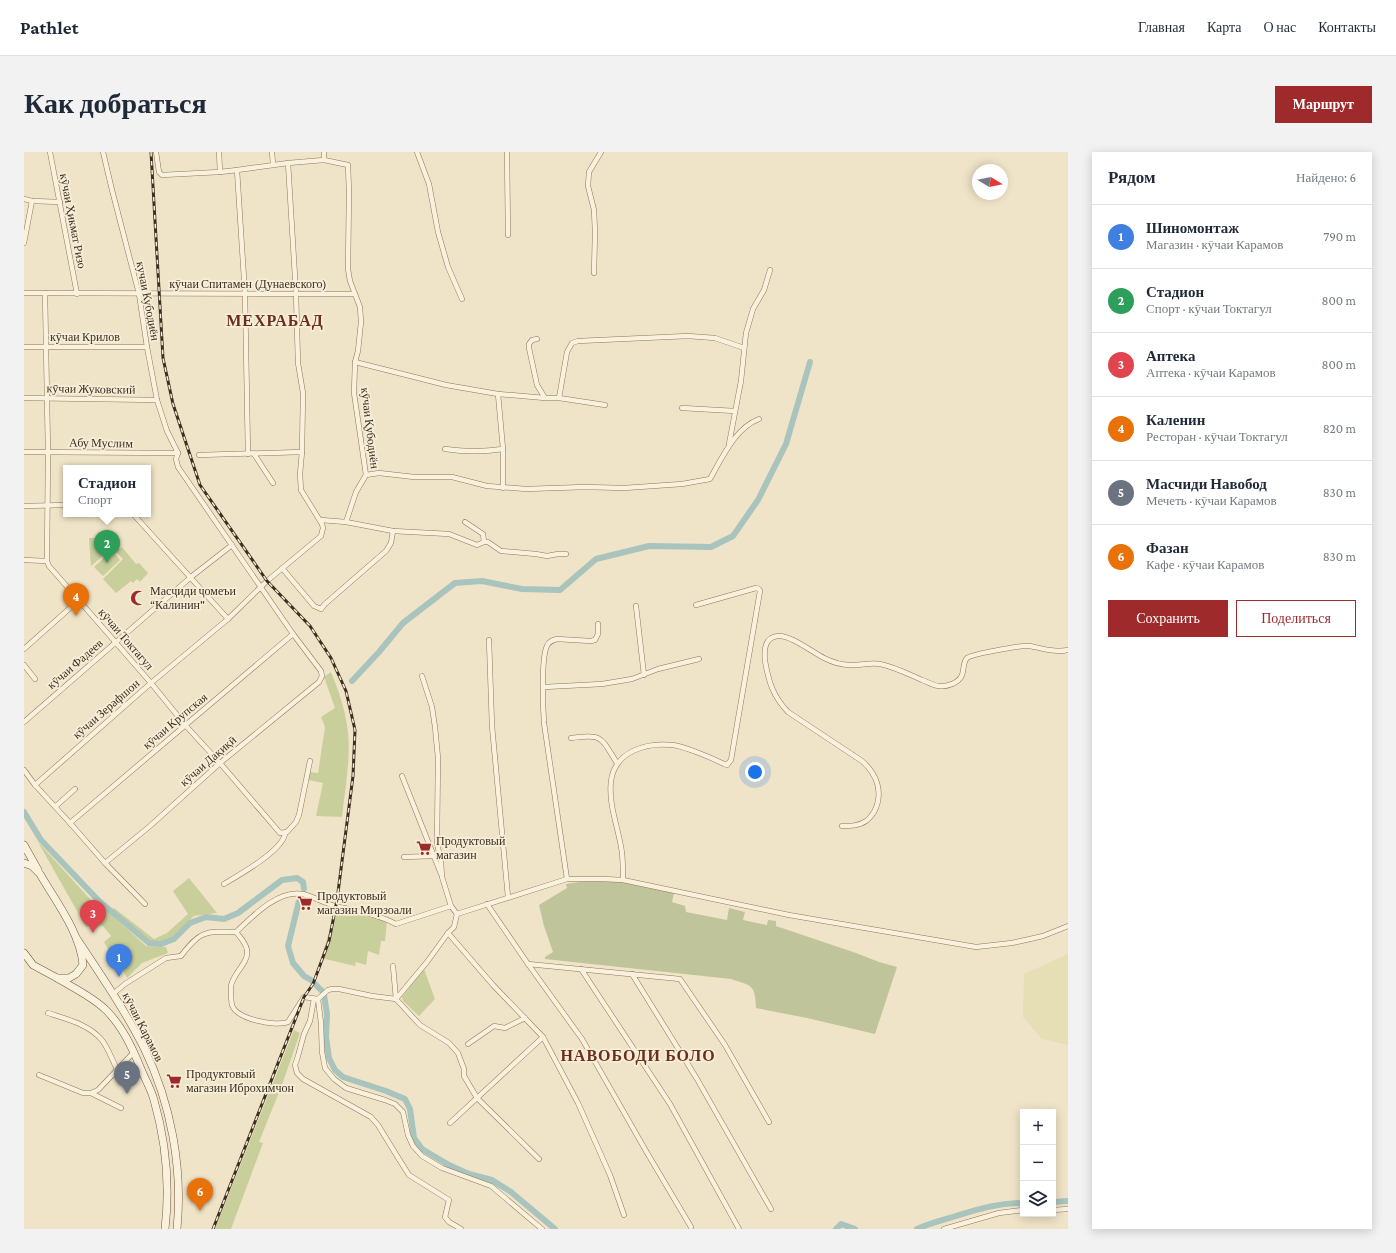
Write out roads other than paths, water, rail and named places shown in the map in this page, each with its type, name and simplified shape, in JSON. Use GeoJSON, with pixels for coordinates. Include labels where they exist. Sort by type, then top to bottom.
{"type":"FeatureCollection","features":[{"type":"Feature","properties":{"kind":"main road","name":"кӯчаи Карамов"},"geometry":{"type":"LineString","coordinates":[[24,845],[77,939],[113,994],[144,1048],[157,1079],[169,1117],[175,1149],[178,1178],[177,1229]]}},
{"type":"Feature","properties":{"kind":"main road","name":"кӯчаи Карамов"},"geometry":{"type":"LineString","coordinates":[[24,863],[32,866],[40,874]]}},
{"type":"Feature","properties":{"kind":"main road","name":"кӯчаи Карамов"},"geometry":{"type":"LineString","coordinates":[[57,978],[69,978],[76,974],[83,965],[82,953],[77,939]]}},
{"type":"Feature","properties":{"kind":"main road","name":"кӯчаи Карамов"},"geometry":{"type":"LineString","coordinates":[[24,954],[33,965],[57,978],[105,1009],[119,1025],[134,1052],[154,1099],[163,1142],[167,1175],[168,1207],[165,1229]]}},
{"type":"Feature","properties":{"kind":"main road"},"geometry":{"type":"LineString","coordinates":[[24,961],[33,965]]}},
{"type":"Feature","properties":{"kind":"street","name":"кӯчаи Ҳикмат Ризо"},"geometry":{"type":"LineString","coordinates":[[50,152],[77,294]]}},
{"type":"Feature","properties":{"kind":"street","name":"кучаи Кубодиён"},"geometry":{"type":"LineString","coordinates":[[104,152],[112,190],[139,294],[147,347],[158,400],[166,431],[178,453],[176,459],[178,467],[321,673]]}},
{"type":"Feature","properties":{"kind":"street"},"geometry":{"type":"LineString","coordinates":[[156,152],[159,172],[165,176],[220,172],[273,164],[324,160],[324,152]]}},
{"type":"Feature","properties":{"kind":"street"},"geometry":{"type":"LineString","coordinates":[[218,152],[220,172]]}},
{"type":"Feature","properties":{"kind":"street"},"geometry":{"type":"LineString","coordinates":[[272,152],[273,164]]}},
{"type":"Feature","properties":{"kind":"street"},"geometry":{"type":"LineString","coordinates":[[417,152],[429,184],[438,232],[448,267],[462,299]]}},
{"type":"Feature","properties":{"kind":"street"},"geometry":{"type":"LineString","coordinates":[[507,152],[508,235]]}},
{"type":"Feature","properties":{"kind":"street"},"geometry":{"type":"LineString","coordinates":[[594,273],[594,210],[588,186],[589,172],[601,152]]}},
{"type":"Feature","properties":{"kind":"street","name":"кӯчаи Қубодиён"},"geometry":{"type":"LineString","coordinates":[[324,160],[348,165],[348,269],[360,307],[361,318],[358,352],[355,362],[354,393],[366,475],[356,492],[346,522]]}},
{"type":"Feature","properties":{"kind":"street"},"geometry":{"type":"LineString","coordinates":[[135,517],[228,619],[282,568],[321,536],[324,528],[321,520],[301,490],[300,474],[303,393],[298,363],[296,293],[288,163]]}},
{"type":"Feature","properties":{"kind":"street"},"geometry":{"type":"LineString","coordinates":[[237,170],[245,294],[248,454]]}},
{"type":"Feature","properties":{"kind":"street"},"geometry":{"type":"LineString","coordinates":[[24,199],[32,201],[60,202]]}},
{"type":"Feature","properties":{"kind":"street"},"geometry":{"type":"LineString","coordinates":[[24,243],[32,201]]}},
{"type":"Feature","properties":{"kind":"street"},"geometry":{"type":"LineString","coordinates":[[729,444],[741,381],[746,333],[753,309],[764,290],[770,270]]}},
{"type":"Feature","properties":{"kind":"street","name":"кӯчаи Спитамен (Дунаевского)"},"geometry":{"type":"LineString","coordinates":[[24,293],[355,294]]}},
{"type":"Feature","properties":{"kind":"street"},"geometry":{"type":"LineString","coordinates":[[24,560],[47,561],[46,506],[48,452],[45,293]]}},
{"type":"Feature","properties":{"kind":"street"},"geometry":{"type":"LineString","coordinates":[[559,398],[567,352],[572,343],[688,336],[715,338],[744,348]]}},
{"type":"Feature","properties":{"kind":"street"},"geometry":{"type":"LineString","coordinates":[[537,339],[532,340],[529,344],[529,348],[537,385],[545,398]]}},
{"type":"Feature","properties":{"kind":"street","name":"кӯчаи Крилов"},"geometry":{"type":"LineString","coordinates":[[24,347],[147,347]]}},
{"type":"Feature","properties":{"kind":"street"},"geometry":{"type":"LineString","coordinates":[[355,362],[446,385],[498,394],[559,398],[605,405]]}},
{"type":"Feature","properties":{"kind":"street"},"geometry":{"type":"LineString","coordinates":[[498,394],[504,449],[503,488]]}},
{"type":"Feature","properties":{"kind":"street","name":"кӯчаи Жуковский"},"geometry":{"type":"LineString","coordinates":[[24,398],[158,400]]}},
{"type":"Feature","properties":{"kind":"street"},"geometry":{"type":"LineString","coordinates":[[682,408],[735,411]]}},
{"type":"Feature","properties":{"kind":"street"},"geometry":{"type":"LineString","coordinates":[[366,475],[379,473],[414,477],[452,477],[487,486],[503,488],[624,488],[697,482],[710,479],[729,444],[752,421],[759,419]]}},
{"type":"Feature","properties":{"kind":"street"},"geometry":{"type":"LineString","coordinates":[[445,449],[465,452],[484,452],[504,449]]}},
{"type":"Feature","properties":{"kind":"street","name":"Абу Муслим"},"geometry":{"type":"LineString","coordinates":[[24,452],[178,453]]}},
{"type":"Feature","properties":{"kind":"street"},"geometry":{"type":"LineString","coordinates":[[199,456],[302,452]]}},
{"type":"Feature","properties":{"kind":"street"},"geometry":{"type":"LineString","coordinates":[[254,454],[273,483]]}},
{"type":"Feature","properties":{"kind":"street"},"geometry":{"type":"LineString","coordinates":[[24,506],[63,505]]}},
{"type":"Feature","properties":{"kind":"street"},"geometry":{"type":"LineString","coordinates":[[321,520],[346,522],[394,530],[449,534],[474,544],[488,542],[501,551],[547,556],[566,554]]}},
{"type":"Feature","properties":{"kind":"street"},"geometry":{"type":"LineString","coordinates":[[465,522],[484,534],[484,542]]}},
{"type":"Feature","properties":{"kind":"street"},"geometry":{"type":"LineString","coordinates":[[282,568],[314,606],[321,609],[386,551],[391,543],[394,530]]}},
{"type":"Feature","properties":{"kind":"street","name":"кӯчаи Фадеев"},"geometry":{"type":"LineString","coordinates":[[24,722],[191,577],[232,545]]}},
{"type":"Feature","properties":{"kind":"street","name":"кӯчаи Токтагул"},"geometry":{"type":"LineString","coordinates":[[47,561],[52,571],[116,642],[186,726],[280,833],[285,834]]}},
{"type":"Feature","properties":{"kind":"street"},"geometry":{"type":"LineString","coordinates":[[623,880],[622,853],[611,798],[611,780],[617,763],[626,754],[641,748],[658,745],[674,745],[727,765],[731,760],[760,591],[756,588],[696,605]]}},
{"type":"Feature","properties":{"kind":"street"},"geometry":{"type":"LineString","coordinates":[[24,649],[79,600]]}},
{"type":"Feature","properties":{"kind":"street"},"geometry":{"type":"LineString","coordinates":[[636,606],[644,675]]}},
{"type":"Feature","properties":{"kind":"street","name":"кӯчаи Зерафшон"},"geometry":{"type":"LineString","coordinates":[[35,785],[151,683],[228,619]]}},
{"type":"Feature","properties":{"kind":"street"},"geometry":{"type":"LineString","coordinates":[[567,879],[544,723],[544,657],[547,645],[557,639],[595,640],[598,634],[598,624]]}},
{"type":"Feature","properties":{"kind":"street","name":"кӯчаи Крупская"},"geometry":{"type":"LineString","coordinates":[[70,822],[186,726],[293,634]]}},
{"type":"Feature","properties":{"kind":"street"},"geometry":{"type":"LineString","coordinates":[[842,826],[856,825],[867,821],[873,814],[878,805],[879,794],[877,781],[871,769],[862,761],[788,712],[779,703],[772,692],[764,651],[766,643],[770,639],[777,636],[785,636],[824,658],[839,664],[849,665],[878,663],[897,668],[940,686],[952,685],[957,682],[962,676],[967,658],[976,655],[1028,645],[1047,650],[1068,650]]}},
{"type":"Feature","properties":{"kind":"street"},"geometry":{"type":"LineString","coordinates":[[489,640],[492,733],[508,897]]}},
{"type":"Feature","properties":{"kind":"street"},"geometry":{"type":"LineString","coordinates":[[544,687],[602,684],[632,679],[698,659]]}},
{"type":"Feature","properties":{"kind":"street"},"geometry":{"type":"LineString","coordinates":[[24,665],[35,679]]}},
{"type":"Feature","properties":{"kind":"street","name":"кӯчаи Дақиқӣ"},"geometry":{"type":"LineString","coordinates":[[105,863],[150,826],[220,763],[319,682],[322,676],[321,673]]}},
{"type":"Feature","properties":{"kind":"street"},"geometry":{"type":"LineString","coordinates":[[422,676],[432,707],[435,727],[438,758],[437,843],[442,877]]}},
{"type":"Feature","properties":{"kind":"street"},"geometry":{"type":"LineString","coordinates":[[571,738],[591,736],[600,738],[607,746],[617,763]]}},
{"type":"Feature","properties":{"kind":"street"},"geometry":{"type":"LineString","coordinates":[[224,884],[259,862],[283,841],[285,834],[298,819],[310,760]]}},
{"type":"Feature","properties":{"kind":"street"},"geometry":{"type":"LineString","coordinates":[[24,770],[35,785],[56,806],[105,863],[145,904]]}},
{"type":"Feature","properties":{"kind":"street"},"geometry":{"type":"LineString","coordinates":[[396,999],[454,927],[457,914],[451,906],[442,877],[402,776]]}},
{"type":"Feature","properties":{"kind":"street"},"geometry":{"type":"LineString","coordinates":[[56,806],[75,789]]}},
{"type":"Feature","properties":{"kind":"street"},"geometry":{"type":"LineString","coordinates":[[404,857],[433,856]]}},
{"type":"Feature","properties":{"kind":"street"},"geometry":{"type":"LineString","coordinates":[[457,914],[567,879],[602,879],[623,880],[789,915],[976,947],[1012,943],[1043,936],[1068,926]]}},
{"type":"Feature","properties":{"kind":"street"},"geometry":{"type":"LineString","coordinates":[[113,994],[166,958],[181,956],[190,943],[201,935],[215,931],[236,932],[259,910],[285,895],[302,894],[333,905],[385,918],[396,924],[451,906]]}},
{"type":"Feature","properties":{"kind":"street"},"geometry":{"type":"LineString","coordinates":[[487,904],[582,1039],[691,1227]]}},
{"type":"Feature","properties":{"kind":"street"},"geometry":{"type":"LineString","coordinates":[[236,932],[245,944],[247,951],[246,959],[234,976],[231,986],[232,1005],[237,1012],[243,1016],[262,1022],[284,1023],[288,1022],[304,997],[316,999]]}},
{"type":"Feature","properties":{"kind":"street"},"geometry":{"type":"LineString","coordinates":[[448,933],[493,985],[543,1037],[578,1102],[610,1176],[624,1215]]}},
{"type":"Feature","properties":{"kind":"street"},"geometry":{"type":"LineString","coordinates":[[528,964],[680,979],[725,1044],[769,1122]]}},
{"type":"Feature","properties":{"kind":"street"},"geometry":{"type":"LineString","coordinates":[[393,966],[396,999],[420,1025],[449,1044],[458,1053],[464,1068],[464,1076],[477,1098],[539,1160]]}},
{"type":"Feature","properties":{"kind":"street"},"geometry":{"type":"LineString","coordinates":[[581,969],[670,1104],[739,1229]]}},
{"type":"Feature","properties":{"kind":"street"},"geometry":{"type":"LineString","coordinates":[[632,974],[697,1079],[771,1209]]}},
{"type":"Feature","properties":{"kind":"street"},"geometry":{"type":"LineString","coordinates":[[396,999],[339,989],[332,989],[323,993],[316,999],[310,1021],[304,1034],[295,1065],[297,1073],[303,1079],[371,1117],[378,1125],[409,1175],[449,1200],[445,1218],[461,1229]]}},
{"type":"Feature","properties":{"kind":"street"},"geometry":{"type":"LineString","coordinates":[[316,999],[321,1023],[322,1052],[325,1068],[334,1079],[346,1088],[395,1104],[402,1112],[408,1135],[413,1146],[422,1156],[442,1168],[491,1186],[542,1229]]}},
{"type":"Feature","properties":{"kind":"street"},"geometry":{"type":"LineString","coordinates":[[48,1013],[82,1025],[95,1033],[105,1046],[117,1069]]}},
{"type":"Feature","properties":{"kind":"street"},"geometry":{"type":"LineString","coordinates":[[468,1044],[494,1026],[505,1028],[525,1018]]}},
{"type":"Feature","properties":{"kind":"street"},"geometry":{"type":"LineString","coordinates":[[450,1123],[543,1037]]}},
{"type":"Feature","properties":{"kind":"street"},"geometry":{"type":"LineString","coordinates":[[39,1075],[83,1093],[91,1093],[98,1090],[134,1052]]}},
{"type":"Feature","properties":{"kind":"street"},"geometry":{"type":"LineString","coordinates":[[91,1093],[122,1108]]}},
{"type":"Feature","properties":{"kind":"street"},"geometry":{"type":"LineString","coordinates":[[944,1229],[999,1213],[1020,1210]]}},
{"type":"Feature","properties":{"kind":"street"},"geometry":{"type":"LineString","coordinates":[[1056,1210],[1068,1210]]}},
{"type":"Feature","properties":{"kind":"waterway"},"geometry":{"type":"LineString","coordinates":[[352,681],[403,623],[455,583],[482,581],[522,589],[560,590],[596,559],[649,546],[711,547],[733,536],[758,500],[786,444],[810,362]]}},
{"type":"Feature","properties":{"kind":"waterway"},"geometry":{"type":"LineString","coordinates":[[24,812],[41,840],[99,901],[149,943],[161,944],[174,939],[190,923],[206,917],[224,919],[238,913],[282,880],[297,878],[303,882],[304,889]]}},
{"type":"Feature","properties":{"kind":"waterway"},"geometry":{"type":"LineString","coordinates":[[299,901],[288,946],[293,963],[304,976],[311,980],[322,991]]}},
{"type":"Feature","properties":{"kind":"waterway"},"geometry":{"type":"LineString","coordinates":[[324,995],[327,1014],[326,1037],[329,1058],[335,1070],[343,1077],[405,1099],[410,1109],[414,1138],[422,1149],[449,1165],[469,1174],[492,1180],[511,1192],[555,1229]]}},
{"type":"Feature","properties":{"kind":"waterway"},"geometry":{"type":"LineString","coordinates":[[1056,1202],[1068,1201]]}},
{"type":"Feature","properties":{"kind":"waterway"},"geometry":{"type":"LineString","coordinates":[[917,1229],[981,1209],[997,1205],[1020,1203]]}},
{"type":"Feature","properties":{"kind":"waterway"},"geometry":{"type":"LineString","coordinates":[[836,1229],[841,1224],[855,1229]]}},
{"type":"Feature","properties":{"kind":"railway"},"geometry":{"type":"LineString","coordinates":[[151,152],[163,358],[173,404],[200,485],[267,581],[310,626],[331,658],[346,691],[355,730],[353,776],[337,900],[329,941],[313,984],[304,997],[213,1229]]}},
{"type":"Feature","properties":{"kind":"place","name":"Стадион"},"geometry":{"type":"Point","coordinates":[107,563]}},
{"type":"Feature","properties":{"kind":"place","name":"Масҷиди ҷомеъи “Калинин\""},"geometry":{"type":"Point","coordinates":[138,598]}},
{"type":"Feature","properties":{"kind":"place","name":"Каленин"},"geometry":{"type":"Point","coordinates":[76,616]}},
{"type":"Feature","properties":{"kind":"place","name":"Продуктовый магазин"},"geometry":{"type":"Point","coordinates":[424,848]}},
{"type":"Feature","properties":{"kind":"place","name":"Продуктовый магазин Мирзоали"},"geometry":{"type":"Point","coordinates":[305,903]}},
{"type":"Feature","properties":{"kind":"place","name":"Аптека"},"geometry":{"type":"Point","coordinates":[93,933]}},
{"type":"Feature","properties":{"kind":"place","name":"Шиномонтаж"},"geometry":{"type":"Point","coordinates":[119,977]}},
{"type":"Feature","properties":{"kind":"place","name":"Продуктовый магазин Иброхимчон"},"geometry":{"type":"Point","coordinates":[174,1081]}},
{"type":"Feature","properties":{"kind":"place","name":"Масчиди Навобод"},"geometry":{"type":"Point","coordinates":[127,1094]}},
{"type":"Feature","properties":{"kind":"place","name":"Фазан"},"geometry":{"type":"Point","coordinates":[200,1211]}},
{"type":"Feature","properties":{"kind":"district","name":"МЕХРАБАД"},"geometry":{"type":"Point","coordinates":[275,320]}},
{"type":"Feature","properties":{"kind":"district","name":"НАВОБОДИ БОЛО"},"geometry":{"type":"Point","coordinates":[638,1055]}}]}
